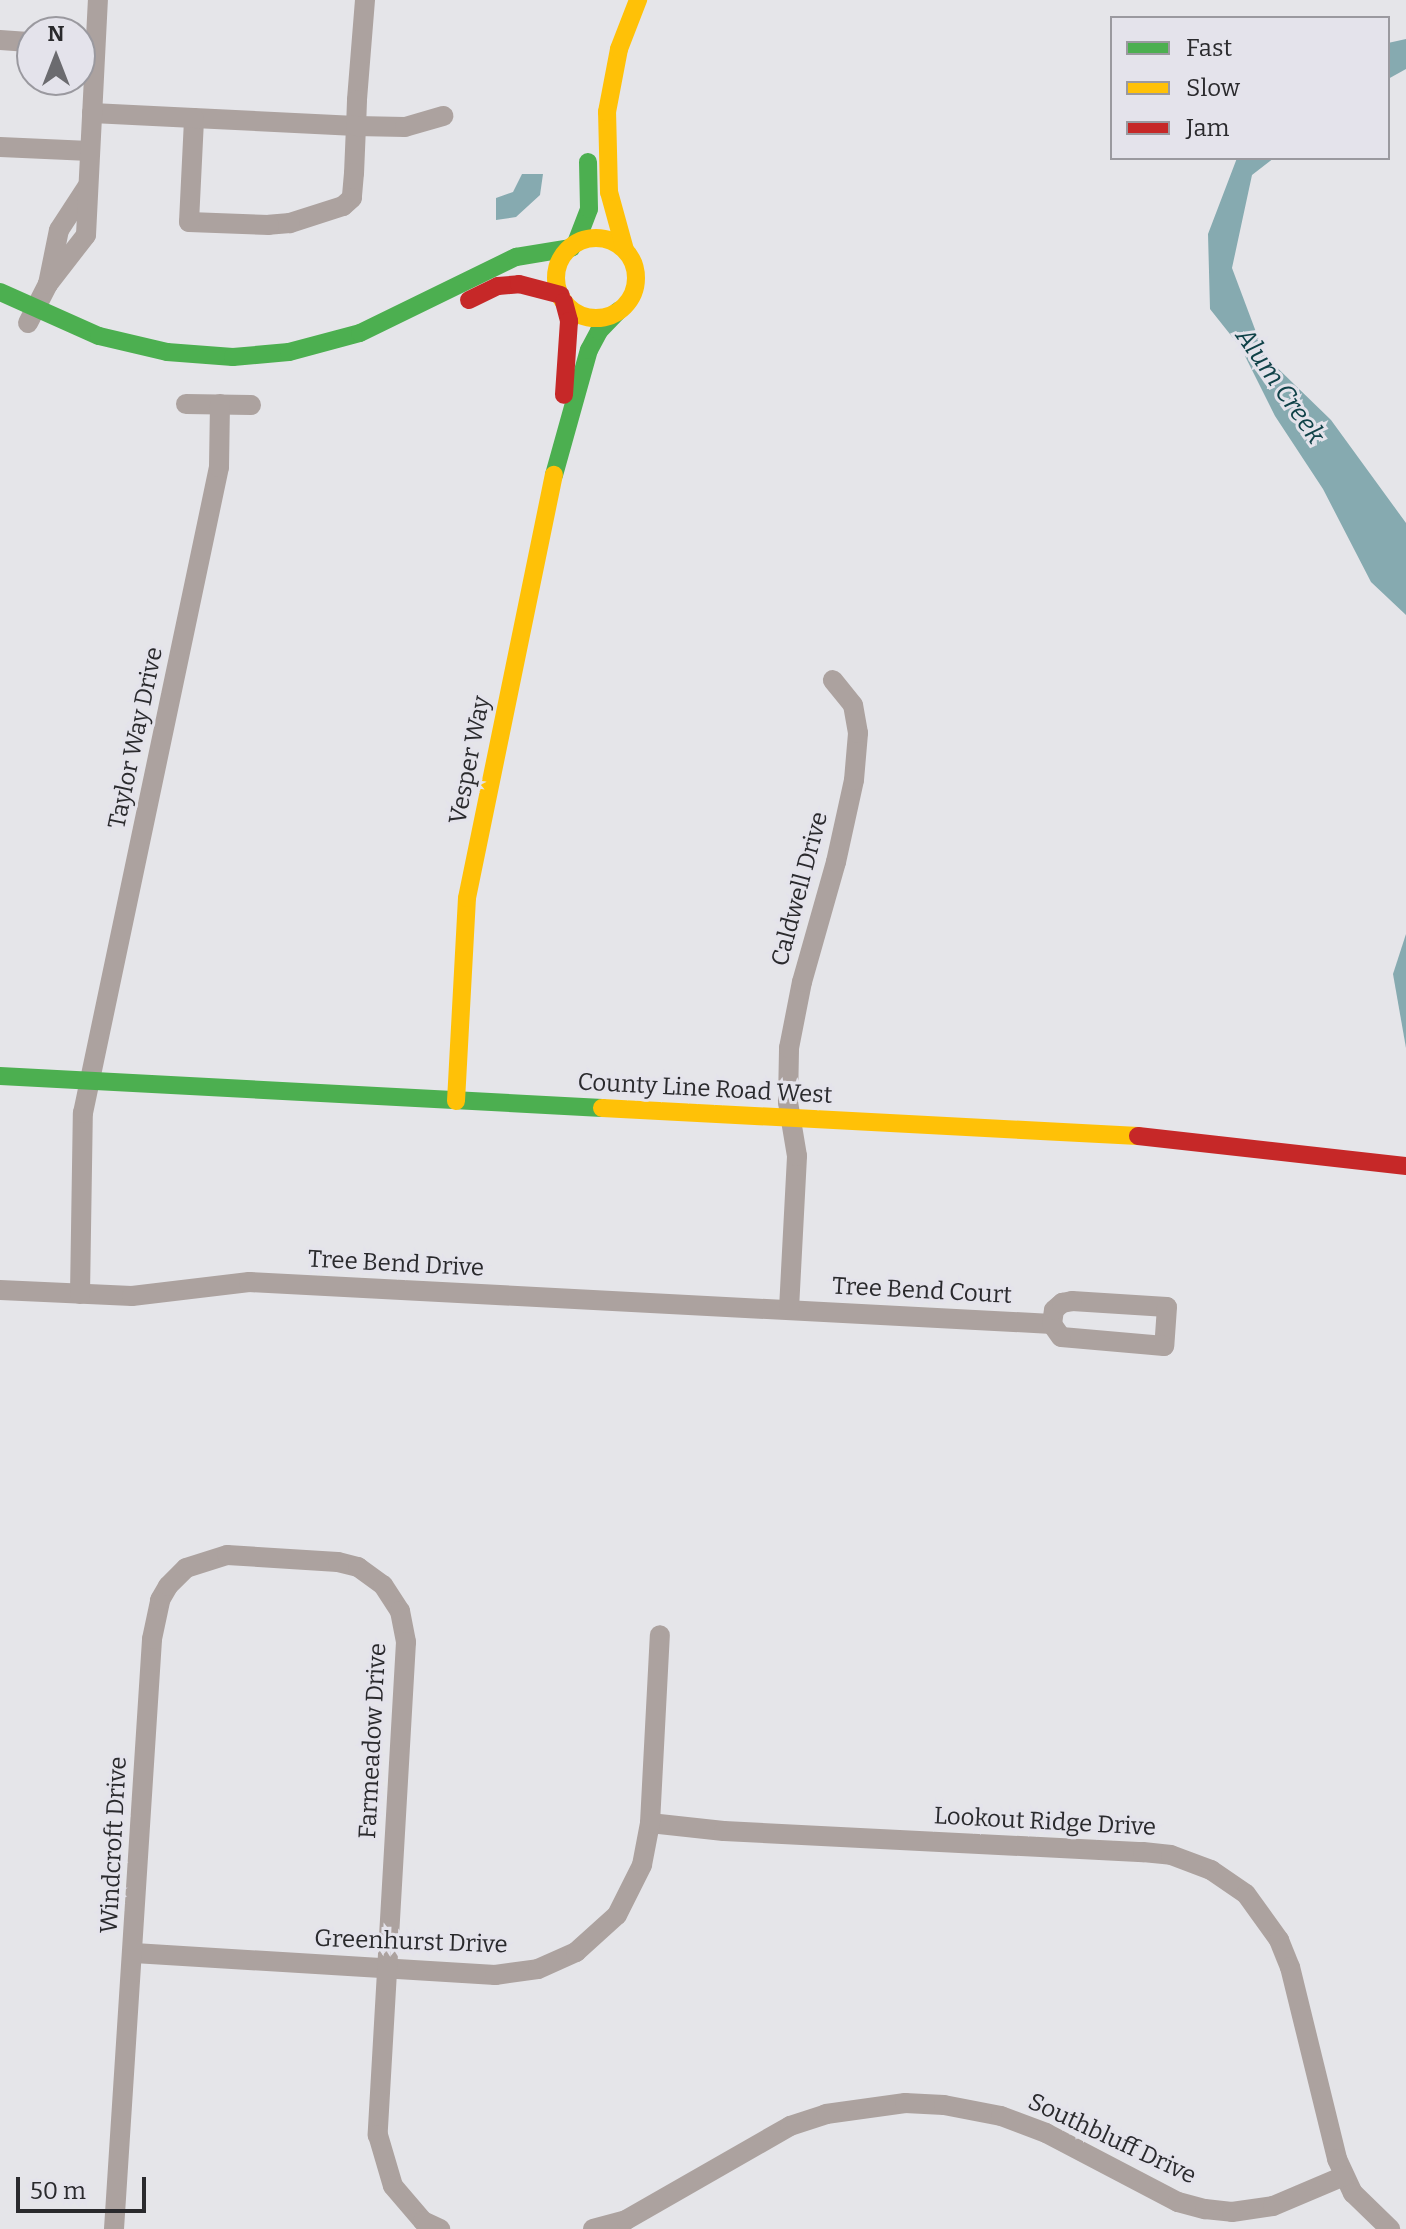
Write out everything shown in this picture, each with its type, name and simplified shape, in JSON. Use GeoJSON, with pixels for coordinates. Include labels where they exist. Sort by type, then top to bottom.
{"type":"FeatureCollection","features":[{"type":"Feature","properties":{"kind":"street"},"geometry":{"type":"LineString","coordinates":[[194,118],[189,222],[269,225],[343,206],[352,198],[365,0]]}},
{"type":"Feature","properties":{"kind":"street"},"geometry":{"type":"LineString","coordinates":[[600,47],[618,0]]}},
{"type":"Feature","properties":{"kind":"street"},"geometry":{"type":"LineString","coordinates":[[592,87],[587,134],[590,207],[574,246],[559,264],[556,277],[563,299],[573,310],[596,318],[618,311],[633,293],[636,282],[632,260],[625,250],[609,192],[607,112],[619,49],[638,0]]}},
{"type":"Feature","properties":{"kind":"street"},"geometry":{"type":"LineString","coordinates":[[32,316],[48,284],[59,230],[89,184],[91,96]]}},
{"type":"Feature","properties":{"kind":"street"},"geometry":{"type":"LineString","coordinates":[[92,113],[405,127],[443,116]]}},
{"type":"Feature","properties":{"kind":"street"},"geometry":{"type":"LineString","coordinates":[[0,147],[90,151]]}},
{"type":"Feature","properties":{"kind":"street"},"geometry":{"type":"LineString","coordinates":[[0,311],[32,316],[167,352],[233,357],[289,352],[388,322],[516,257],[602,238],[625,250]]}},
{"type":"Feature","properties":{"kind":"street"},"geometry":{"type":"LineString","coordinates":[[425,323],[498,286],[519,284],[563,299]]}},
{"type":"Feature","properties":{"kind":"street"},"geometry":{"type":"LineString","coordinates":[[0,292],[32,316],[123,361],[196,373],[270,372],[309,366],[387,341]]}},
{"type":"Feature","properties":{"kind":"street","name":"Vesper Way"},"geometry":{"type":"LineString","coordinates":[[563,299],[569,321],[563,433]]}},
{"type":"Feature","properties":{"kind":"street","name":"Vesper Way"},"geometry":{"type":"LineString","coordinates":[[456,1101],[467,898],[563,433],[589,350],[599,331],[618,311]]}},
{"type":"Feature","properties":{"kind":"street"},"geometry":{"type":"LineString","coordinates":[[186,404],[251,405]]}},
{"type":"Feature","properties":{"kind":"street","name":"Taylor Way Drive"},"geometry":{"type":"LineString","coordinates":[[80,1294],[83,1113],[219,467],[220,404]]}},
{"type":"Feature","properties":{"kind":"street","name":"Caldwell Drive"},"geometry":{"type":"LineString","coordinates":[[789,1309],[797,1156],[791,1118],[789,1048],[854,780],[857,717],[846,692],[833,680]]}},
{"type":"Feature","properties":{"kind":"street","name":"County Line Road West"},"geometry":{"type":"LineString","coordinates":[[0,1076],[1172,1138],[1406,1166]]}},
{"type":"Feature","properties":{"kind":"street","name":"Tree Bend Drive"},"geometry":{"type":"LineString","coordinates":[[0,1290],[165,1295],[249,1282],[789,1309]]}},
{"type":"Feature","properties":{"kind":"street","name":"Tree Bend Court"},"geometry":{"type":"LineString","coordinates":[[1072,1301],[1167,1307],[1164,1346],[1071,1340],[1061,1337],[1052,1324],[1054,1310],[1062,1303],[1072,1301]]}},
{"type":"Feature","properties":{"kind":"street","name":"Tree Bend Court"},"geometry":{"type":"LineString","coordinates":[[789,1309],[1052,1324]]}},
{"type":"Feature","properties":{"kind":"street","name":"Windcroft Drive"},"geometry":{"type":"LineString","coordinates":[[114,2229],[152,1639],[160,1600],[180,1573],[208,1559],[227,1555],[278,1558]]}},
{"type":"Feature","properties":{"kind":"street","name":"Farmeadow Drive"},"geometry":{"type":"LineString","coordinates":[[278,1558],[338,1562],[358,1567],[390,1594],[405,1632],[386,1969]]}},
{"type":"Feature","properties":{"kind":"street","name":"Greenhurst Drive"},"geometry":{"type":"LineString","coordinates":[[134,1953],[510,1974],[564,1959],[598,1935],[617,1915],[642,1865],[650,1823],[660,1635]]}},
{"type":"Feature","properties":{"kind":"street","name":"Lookout Ridge Drive"},"geometry":{"type":"LineString","coordinates":[[650,1823],[724,1831],[1143,1852],[1171,1855],[1211,1870],[1246,1894],[1279,1940],[1290,1967],[1344,2176],[1369,2212],[1390,2229]]}},
{"type":"Feature","properties":{"kind":"street"},"geometry":{"type":"LineString","coordinates":[[386,1969],[378,2135],[382,2159],[393,2186],[427,2226]]}},
{"type":"Feature","properties":{"kind":"street","name":"Southbluff Drive"},"geometry":{"type":"LineString","coordinates":[[593,2229],[626,2220],[790,2126],[838,2111],[905,2103],[944,2105],[1001,2116],[1046,2133],[1178,2202],[1205,2209],[1260,2209],[1344,2176]]}},
{"type":"Feature","properties":{"kind":"water"},"geometry":{"type":"Polygon","coordinates":[[[1406,39],[1406,69],[1390,78],[1390,43],[1406,39]]]}},
{"type":"Feature","properties":{"kind":"water","name":"Alum Creek"},"geometry":{"type":"Polygon","coordinates":[[[1236,160],[1271,160],[1252,175],[1232,268],[1265,356],[1331,420],[1406,523],[1406,615],[1371,582],[1323,489],[1275,416],[1241,348],[1210,309],[1208,234],[1236,160]]]}},
{"type":"Feature","properties":{"kind":"water"},"geometry":{"type":"Polygon","coordinates":[[[522,174],[543,174],[540,195],[516,217],[496,220],[496,198],[513,192],[522,174]]]}},
{"type":"Feature","properties":{"kind":"water"},"geometry":{"type":"Polygon","coordinates":[[[1406,934],[1406,1048],[1393,974],[1406,934]]]}},
{"type":"Feature","properties":{"kind":"traffic: fast"},"geometry":{"type":"LineString","coordinates":[[576,243],[589,209],[588,162]]}},
{"type":"Feature","properties":{"kind":"traffic: fast"},"geometry":{"type":"LineString","coordinates":[[0,292],[99,336],[167,352],[233,357],[289,352],[360,333],[516,257],[571,248]]}},
{"type":"Feature","properties":{"kind":"traffic: fast"},"geometry":{"type":"LineString","coordinates":[[554,475],[589,350],[599,331],[618,311]]}},
{"type":"Feature","properties":{"kind":"traffic: fast"},"geometry":{"type":"LineString","coordinates":[[0,1076],[602,1108]]}},
{"type":"Feature","properties":{"kind":"traffic: slow"},"geometry":{"type":"LineString","coordinates":[[625,250],[609,192],[607,112],[619,49],[638,0]]}},
{"type":"Feature","properties":{"kind":"traffic: slow"},"geometry":{"type":"LineString","coordinates":[[596,238],[611,241],[624,250],[633,263],[636,278],[633,293],[624,306],[611,315],[596,318],[581,315],[568,306],[559,293],[556,278],[559,263],[568,250],[581,241],[596,238]]}},
{"type":"Feature","properties":{"kind":"traffic: slow"},"geometry":{"type":"LineString","coordinates":[[456,1101],[467,898],[554,475]]}},
{"type":"Feature","properties":{"kind":"traffic: slow"},"geometry":{"type":"LineString","coordinates":[[602,1108],[1138,1136]]}},
{"type":"Feature","properties":{"kind":"traffic: jam"},"geometry":{"type":"LineString","coordinates":[[469,300],[498,286],[519,284],[561,295]]}},
{"type":"Feature","properties":{"kind":"traffic: jam"},"geometry":{"type":"LineString","coordinates":[[564,302],[569,321],[564,395]]}},
{"type":"Feature","properties":{"kind":"traffic: jam"},"geometry":{"type":"LineString","coordinates":[[1138,1136],[1406,1166]]}}]}
